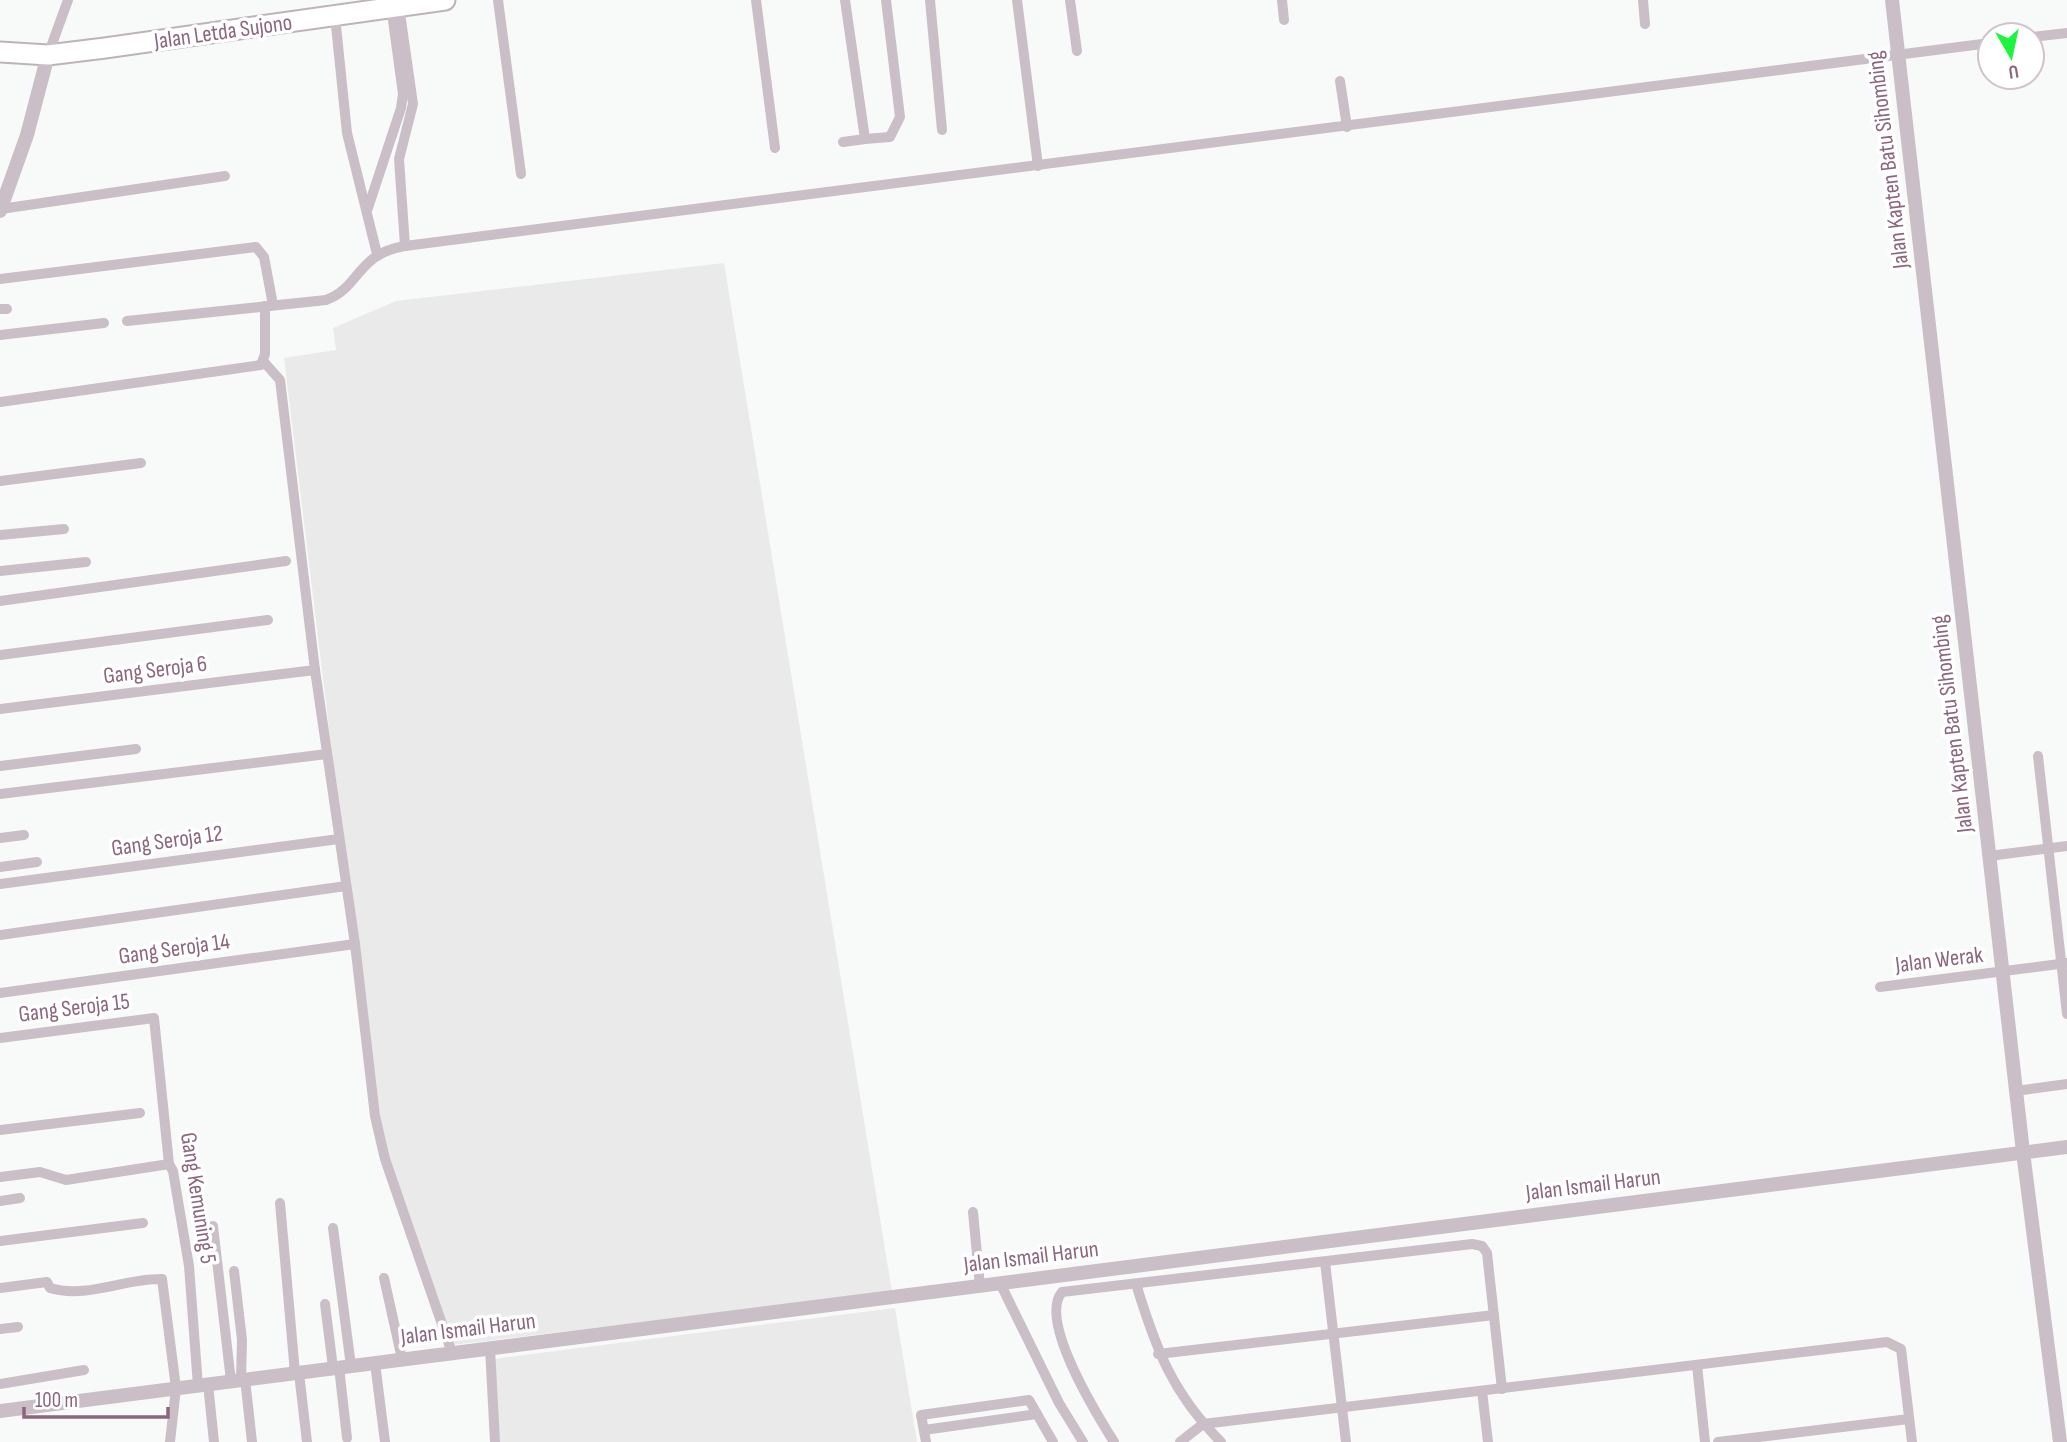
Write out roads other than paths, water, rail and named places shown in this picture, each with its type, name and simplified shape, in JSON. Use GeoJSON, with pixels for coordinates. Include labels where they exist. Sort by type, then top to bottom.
{"type":"FeatureCollection","features":[{"type":"Feature","properties":{"kind":"highway","name":"Jalan Letda Sujono"},"geometry":{"type":"LineString","coordinates":[[0,52],[48,55],[433,1]]}},
{"type":"Feature","properties":{"kind":"street"},"geometry":{"type":"LineString","coordinates":[[68,0],[48,55],[27,135],[1,210],[225,177]]}},
{"type":"Feature","properties":{"kind":"street"},"geometry":{"type":"LineString","coordinates":[[498,0],[521,174]]}},
{"type":"Feature","properties":{"kind":"street"},"geometry":{"type":"LineString","coordinates":[[756,0],[775,148]]}},
{"type":"Feature","properties":{"kind":"street"},"geometry":{"type":"LineString","coordinates":[[845,0],[865,139]]}},
{"type":"Feature","properties":{"kind":"street"},"geometry":{"type":"LineString","coordinates":[[843,142],[891,137],[900,117],[886,0]]}},
{"type":"Feature","properties":{"kind":"street"},"geometry":{"type":"LineString","coordinates":[[930,0],[942,130]]}},
{"type":"Feature","properties":{"kind":"street"},"geometry":{"type":"LineString","coordinates":[[1017,0],[1038,166]]}},
{"type":"Feature","properties":{"kind":"street"},"geometry":{"type":"LineString","coordinates":[[1070,0],[1077,51]]}},
{"type":"Feature","properties":{"kind":"street"},"geometry":{"type":"LineString","coordinates":[[1282,0],[1284,20]]}},
{"type":"Feature","properties":{"kind":"street"},"geometry":{"type":"LineString","coordinates":[[1643,0],[1645,24]]}},
{"type":"Feature","properties":{"kind":"street","name":"Jalan Kapten Batu Sihombing"},"geometry":{"type":"LineString","coordinates":[[1892,0],[2023,1152],[2060,1442]]}},
{"type":"Feature","properties":{"kind":"street"},"geometry":{"type":"LineString","coordinates":[[390,7],[414,104],[399,159],[405,246]]}},
{"type":"Feature","properties":{"kind":"street"},"geometry":{"type":"LineString","coordinates":[[368,208],[401,108],[403,94],[390,7]]}},
{"type":"Feature","properties":{"kind":"street"},"geometry":{"type":"LineString","coordinates":[[335,16],[347,133],[368,208],[377,254]]}},
{"type":"Feature","properties":{"kind":"street"},"geometry":{"type":"LineString","coordinates":[[2046,35],[2067,33]]}},
{"type":"Feature","properties":{"kind":"street"},"geometry":{"type":"LineString","coordinates":[[127,321],[331,298],[377,254],[405,246],[1976,45]]}},
{"type":"Feature","properties":{"kind":"street"},"geometry":{"type":"LineString","coordinates":[[1340,81],[1348,127]]}},
{"type":"Feature","properties":{"kind":"street"},"geometry":{"type":"LineString","coordinates":[[0,279],[256,247],[264,257],[269,306],[261,365],[0,402]]}},
{"type":"Feature","properties":{"kind":"street"},"geometry":{"type":"LineString","coordinates":[[0,335],[104,323]]}},
{"type":"Feature","properties":{"kind":"street"},"geometry":{"type":"LineString","coordinates":[[263,361],[280,380],[315,670],[355,944],[377,1130],[452,1353]]}},
{"type":"Feature","properties":{"kind":"street"},"geometry":{"type":"LineString","coordinates":[[0,481],[141,463]]}},
{"type":"Feature","properties":{"kind":"street"},"geometry":{"type":"LineString","coordinates":[[0,535],[64,529]]}},
{"type":"Feature","properties":{"kind":"street"},"geometry":{"type":"LineString","coordinates":[[0,601],[286,561]]}},
{"type":"Feature","properties":{"kind":"street"},"geometry":{"type":"LineString","coordinates":[[0,571],[86,562]]}},
{"type":"Feature","properties":{"kind":"street"},"geometry":{"type":"LineString","coordinates":[[0,655],[268,620]]}},
{"type":"Feature","properties":{"kind":"street","name":"Gang Seroja 6"},"geometry":{"type":"LineString","coordinates":[[0,709],[315,670]]}},
{"type":"Feature","properties":{"kind":"street"},"geometry":{"type":"LineString","coordinates":[[0,766],[136,749]]}},
{"type":"Feature","properties":{"kind":"street"},"geometry":{"type":"LineString","coordinates":[[0,794],[327,754]]}},
{"type":"Feature","properties":{"kind":"street"},"geometry":{"type":"LineString","coordinates":[[2038,756],[2064,964],[2067,1014]]}},
{"type":"Feature","properties":{"kind":"street"},"geometry":{"type":"LineString","coordinates":[[0,838],[24,835]]}},
{"type":"Feature","properties":{"kind":"street","name":"Gang Seroja 12"},"geometry":{"type":"LineString","coordinates":[[0,884],[339,839]]}},
{"type":"Feature","properties":{"kind":"street"},"geometry":{"type":"LineString","coordinates":[[1989,856],[2067,846]]}},
{"type":"Feature","properties":{"kind":"street"},"geometry":{"type":"LineString","coordinates":[[0,867],[37,862]]}},
{"type":"Feature","properties":{"kind":"street"},"geometry":{"type":"LineString","coordinates":[[0,935],[346,886]]}},
{"type":"Feature","properties":{"kind":"street","name":"Gang Seroja 14"},"geometry":{"type":"LineString","coordinates":[[0,993],[355,944]]}},
{"type":"Feature","properties":{"kind":"street","name":"Jalan Werak"},"geometry":{"type":"LineString","coordinates":[[1880,987],[2064,964]]}},
{"type":"Feature","properties":{"kind":"street","name":"Gang Seroja 15"},"geometry":{"type":"LineString","coordinates":[[0,1038],[154,1018]]}},
{"type":"Feature","properties":{"kind":"street","name":"Gang Kemuning 5"},"geometry":{"type":"LineString","coordinates":[[154,1018],[170,1164],[189,1266],[203,1385],[214,1442]]}},
{"type":"Feature","properties":{"kind":"street"},"geometry":{"type":"LineString","coordinates":[[2016,1091],[2067,1084]]}},
{"type":"Feature","properties":{"kind":"street"},"geometry":{"type":"LineString","coordinates":[[0,1130],[140,1114]]}},
{"type":"Feature","properties":{"kind":"street","name":"Jalan Ismail Harun"},"geometry":{"type":"LineString","coordinates":[[0,1411],[2067,1147]]}},
{"type":"Feature","properties":{"kind":"street"},"geometry":{"type":"LineString","coordinates":[[0,1177],[40,1172],[66,1180],[170,1164]]}},
{"type":"Feature","properties":{"kind":"street"},"geometry":{"type":"LineString","coordinates":[[0,1201],[20,1198]]}},
{"type":"Feature","properties":{"kind":"street"},"geometry":{"type":"LineString","coordinates":[[281,1203],[297,1373],[307,1442]]}},
{"type":"Feature","properties":{"kind":"street"},"geometry":{"type":"LineString","coordinates":[[973,1212],[980,1286]]}},
{"type":"Feature","properties":{"kind":"street"},"geometry":{"type":"LineString","coordinates":[[0,1241],[143,1223]]}},
{"type":"Feature","properties":{"kind":"street"},"geometry":{"type":"LineString","coordinates":[[212,1226],[252,1442]]}},
{"type":"Feature","properties":{"kind":"street"},"geometry":{"type":"LineString","coordinates":[[332,1228],[347,1438]]}},
{"type":"Feature","properties":{"kind":"street"},"geometry":{"type":"LineString","coordinates":[[1114,1442],[1088,1401],[1066,1349],[1055,1314],[1056,1298],[1062,1292],[1472,1244],[1482,1246],[1487,1253],[1502,1389]]}},
{"type":"Feature","properties":{"kind":"street"},"geometry":{"type":"LineString","coordinates":[[1325,1262],[1346,1442]]}},
{"type":"Feature","properties":{"kind":"street"},"geometry":{"type":"LineString","coordinates":[[234,1271],[242,1340],[239,1380]]}},
{"type":"Feature","properties":{"kind":"street"},"geometry":{"type":"LineString","coordinates":[[384,1278],[402,1359]]}},
{"type":"Feature","properties":{"kind":"street"},"geometry":{"type":"LineString","coordinates":[[0,1288],[47,1282],[50,1288],[64,1292],[128,1280],[163,1280],[176,1388],[170,1442]]}},
{"type":"Feature","properties":{"kind":"street"},"geometry":{"type":"LineString","coordinates":[[1000,1283],[1059,1403],[1083,1442]]}},
{"type":"Feature","properties":{"kind":"street"},"geometry":{"type":"LineString","coordinates":[[1136,1284],[1158,1354],[1203,1424],[1222,1442]]}},
{"type":"Feature","properties":{"kind":"street"},"geometry":{"type":"LineString","coordinates":[[325,1304],[341,1367]]}},
{"type":"Feature","properties":{"kind":"street"},"geometry":{"type":"LineString","coordinates":[[1158,1354],[1494,1315]]}},
{"type":"Feature","properties":{"kind":"street"},"geometry":{"type":"LineString","coordinates":[[0,1329],[18,1327]]}},
{"type":"Feature","properties":{"kind":"street"},"geometry":{"type":"LineString","coordinates":[[1180,1442],[1203,1424],[1886,1342],[1901,1349],[1912,1442]]}},
{"type":"Feature","properties":{"kind":"street"},"geometry":{"type":"LineString","coordinates":[[490,1348],[495,1442]]}},
{"type":"Feature","properties":{"kind":"street"},"geometry":{"type":"LineString","coordinates":[[375,1363],[385,1442]]}},
{"type":"Feature","properties":{"kind":"street"},"geometry":{"type":"LineString","coordinates":[[1697,1365],[1705,1442]]}},
{"type":"Feature","properties":{"kind":"street"},"geometry":{"type":"LineString","coordinates":[[0,1384],[84,1370]]}},
{"type":"Feature","properties":{"kind":"street"},"geometry":{"type":"LineString","coordinates":[[1482,1391],[1488,1442]]}},
{"type":"Feature","properties":{"kind":"street"},"geometry":{"type":"LineString","coordinates":[[925,1436],[921,1415],[1029,1400],[1053,1442]]}},
{"type":"Feature","properties":{"kind":"street"},"geometry":{"type":"LineString","coordinates":[[1718,1442],[1909,1419]]}}]}
